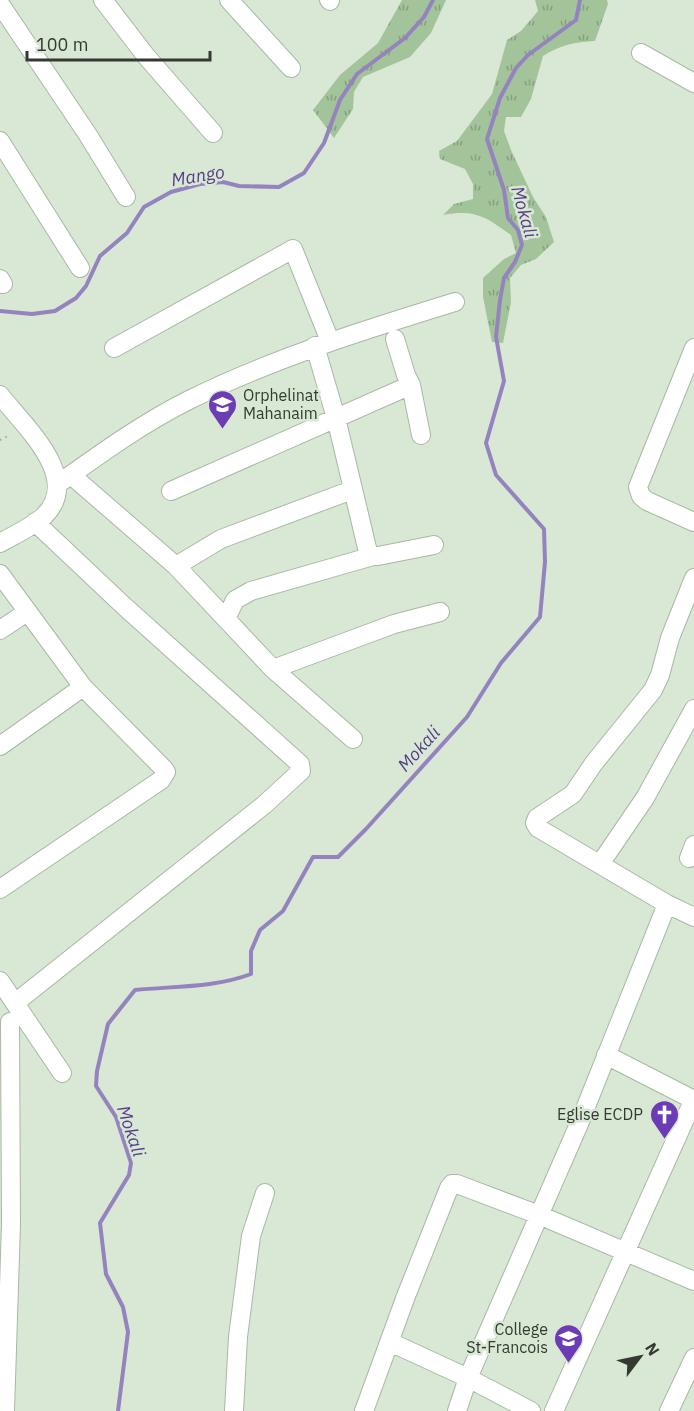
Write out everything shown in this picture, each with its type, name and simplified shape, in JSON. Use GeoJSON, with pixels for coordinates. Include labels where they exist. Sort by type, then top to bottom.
{"type":"FeatureCollection","features":[{"type":"Feature","properties":{"kind":"street"},"geometry":{"type":"LineString","coordinates":[[103,0],[146,56],[213,133]]}},
{"type":"Feature","properties":{"kind":"street"},"geometry":{"type":"LineString","coordinates":[[229,0],[291,68]]}},
{"type":"Feature","properties":{"kind":"street"},"geometry":{"type":"LineString","coordinates":[[0,4],[88,135],[126,198]]}},
{"type":"Feature","properties":{"kind":"street"},"geometry":{"type":"LineString","coordinates":[[641,53],[692,77]]}},
{"type":"Feature","properties":{"kind":"street"},"geometry":{"type":"LineString","coordinates":[[0,141],[80,268]]}},
{"type":"Feature","properties":{"kind":"street"},"geometry":{"type":"LineString","coordinates":[[114,348],[293,249],[322,344],[352,490],[368,552],[373,556]]}},
{"type":"Feature","properties":{"kind":"street"},"geometry":{"type":"LineString","coordinates":[[0,543],[42,518],[55,504],[64,480],[113,445],[188,400],[322,344],[454,302]]}},
{"type":"Feature","properties":{"kind":"street"},"geometry":{"type":"LineString","coordinates":[[395,339],[411,385],[421,435]]}},
{"type":"Feature","properties":{"kind":"street"},"geometry":{"type":"LineString","coordinates":[[694,348],[638,487],[641,496],[647,501],[694,522]]}},
{"type":"Feature","properties":{"kind":"street"},"geometry":{"type":"LineString","coordinates":[[171,491],[411,385]]}},
{"type":"Feature","properties":{"kind":"street"},"geometry":{"type":"LineString","coordinates":[[0,395],[38,442],[64,480],[176,566],[273,669],[353,739]]}},
{"type":"Feature","properties":{"kind":"street"},"geometry":{"type":"LineString","coordinates":[[176,566],[221,539],[352,490]]}},
{"type":"Feature","properties":{"kind":"street"},"geometry":{"type":"LineString","coordinates":[[12,1017],[264,805],[301,771],[300,764],[124,606],[35,522]]}},
{"type":"Feature","properties":{"kind":"street"},"geometry":{"type":"LineString","coordinates":[[226,619],[235,600],[251,591],[373,556],[434,545]]}},
{"type":"Feature","properties":{"kind":"street"},"geometry":{"type":"LineString","coordinates":[[0,574],[83,687],[165,769],[164,777],[0,889]]}},
{"type":"Feature","properties":{"kind":"street"},"geometry":{"type":"LineString","coordinates":[[694,578],[670,638],[653,690],[594,763],[573,794],[537,818],[535,823],[538,828],[667,904],[694,917]]}},
{"type":"Feature","properties":{"kind":"street"},"geometry":{"type":"LineString","coordinates":[[0,630],[27,612]]}},
{"type":"Feature","properties":{"kind":"street"},"geometry":{"type":"LineString","coordinates":[[273,669],[394,624],[440,612]]}},
{"type":"Feature","properties":{"kind":"street"},"geometry":{"type":"LineString","coordinates":[[0,746],[83,687]]}},
{"type":"Feature","properties":{"kind":"street"},"geometry":{"type":"LineString","coordinates":[[600,864],[645,798],[694,709]]}},
{"type":"Feature","properties":{"kind":"street"},"geometry":{"type":"LineString","coordinates":[[457,1411],[468,1378],[539,1215],[667,904]]}},
{"type":"Feature","properties":{"kind":"street"},"geometry":{"type":"LineString","coordinates":[[0,981],[12,1017],[6,1167],[5,1411]]}},
{"type":"Feature","properties":{"kind":"street"},"geometry":{"type":"LineString","coordinates":[[12,1017],[62,1072]]}},
{"type":"Feature","properties":{"kind":"street"},"geometry":{"type":"LineString","coordinates":[[554,1411],[694,1100],[606,1055]]}},
{"type":"Feature","properties":{"kind":"street"},"geometry":{"type":"LineString","coordinates":[[364,1411],[406,1296],[452,1184],[458,1184],[539,1215],[694,1281]]}},
{"type":"Feature","properties":{"kind":"street"},"geometry":{"type":"LineString","coordinates":[[234,1411],[238,1337],[251,1236],[265,1193]]}},
{"type":"Feature","properties":{"kind":"street"},"geometry":{"type":"LineString","coordinates":[[390,1342],[468,1378],[531,1411]]}},
{"type":"Feature","properties":{"kind":"street"},"geometry":{"type":"LineString","coordinates":[[669,1411],[694,1358]]}},
{"type":"Feature","properties":{"kind":"path"},"geometry":{"type":"LineString","coordinates":[[0,440],[8,436]]}},
{"type":"Feature","properties":{"kind":"green space"},"geometry":{"type":"Polygon","coordinates":[[[402,0],[446,0],[431,33],[410,57],[363,77],[354,92],[353,109],[334,138],[313,110],[340,75],[378,43],[402,0]]]}},
{"type":"Feature","properties":{"kind":"green space"},"geometry":{"type":"Polygon","coordinates":[[[535,0],[607,0],[608,4],[595,41],[568,45],[543,56],[531,99],[521,117],[506,117],[504,131],[511,150],[533,197],[546,217],[554,242],[536,259],[521,265],[510,278],[511,302],[503,343],[492,342],[483,297],[483,278],[504,259],[516,253],[511,235],[487,219],[464,213],[443,215],[454,204],[473,199],[473,184],[465,169],[440,159],[439,151],[457,141],[492,94],[507,40],[521,31],[538,11],[535,0]]]}},
{"type":"Feature","properties":{"kind":"waterway","name":"Mango"},"geometry":{"type":"LineString","coordinates":[[0,311],[32,314],[55,311],[76,298],[86,286],[100,256],[127,233],[144,207],[171,192],[200,184],[223,182],[239,186],[279,187],[304,173],[324,143],[340,100],[357,74],[405,38],[424,17],[433,0]]}},
{"type":"Feature","properties":{"kind":"waterway","name":"Mokali"},"geometry":{"type":"LineString","coordinates":[[118,1411],[128,1332],[123,1307],[106,1274],[100,1223],[129,1175],[131,1163],[116,1117],[96,1086],[97,1071],[108,1024],[135,990],[223,982],[251,974],[251,951],[260,930],[283,911],[313,857],[338,857],[366,829],[467,717],[501,663],[540,617],[545,562],[544,529],[496,475],[486,443],[504,381],[496,337],[500,300],[504,278],[515,262],[522,245],[518,230],[508,218],[504,190],[487,139],[500,98],[516,68],[528,55],[576,20],[580,0]]}},
{"type":"Feature","properties":{"kind":"place","name":"Orphelinat Mahanaim"},"geometry":{"type":"Point","coordinates":[222,430]}},
{"type":"Feature","properties":{"kind":"place","name":"Eglise ECDP"},"geometry":{"type":"Point","coordinates":[664,1140]}},
{"type":"Feature","properties":{"kind":"place","name":"College St-Francois"},"geometry":{"type":"Point","coordinates":[569,1364]}}]}
